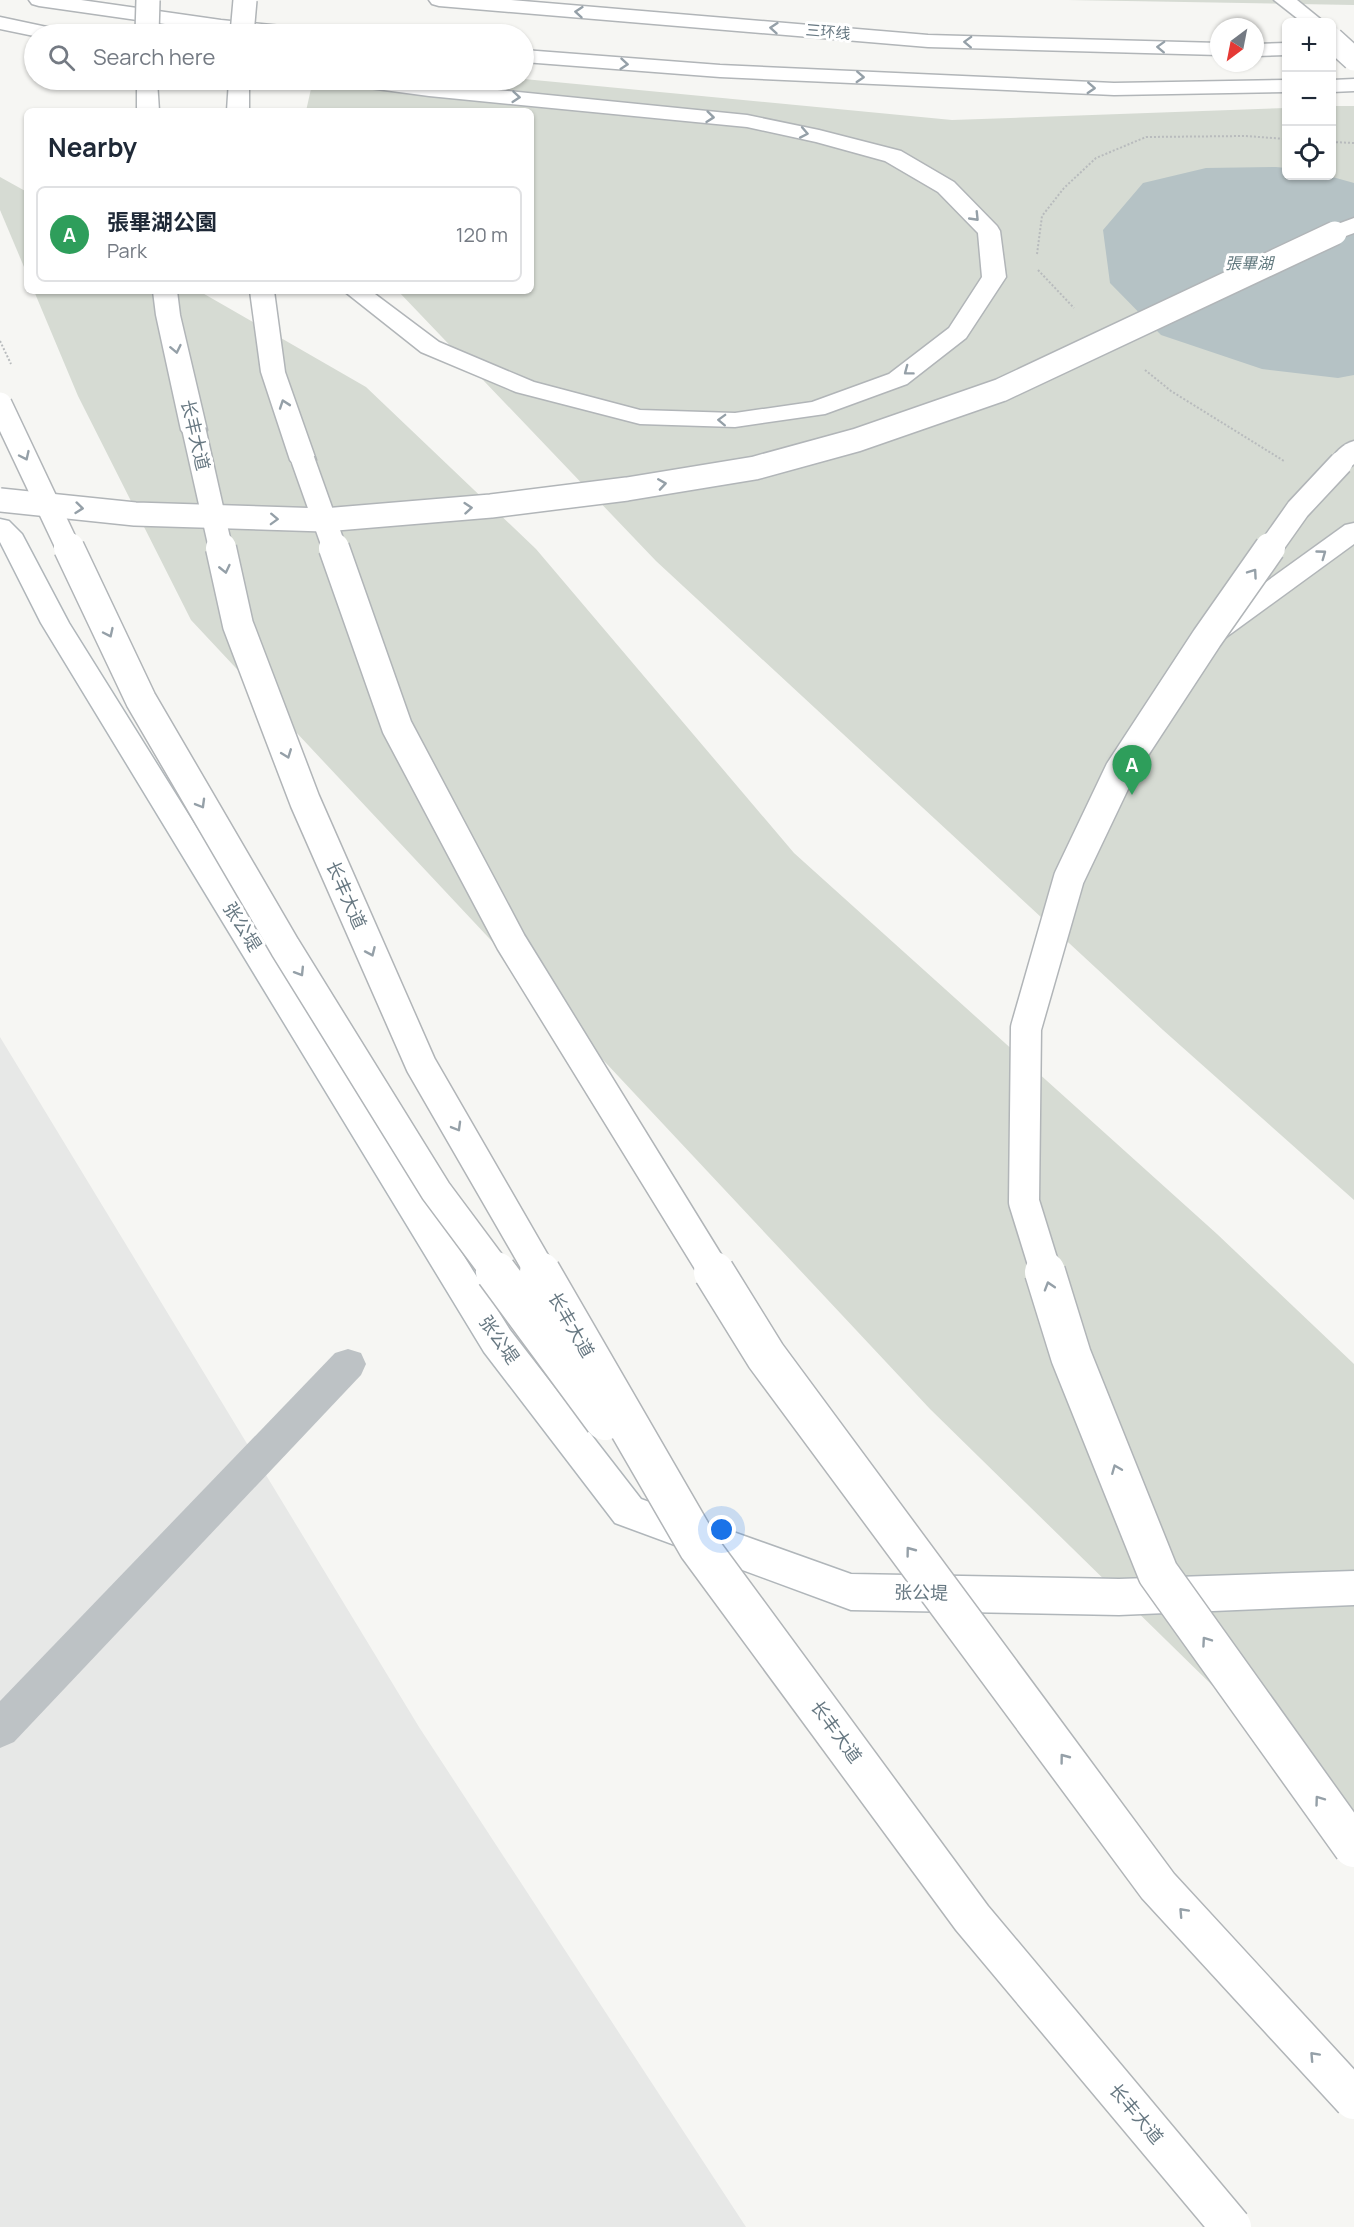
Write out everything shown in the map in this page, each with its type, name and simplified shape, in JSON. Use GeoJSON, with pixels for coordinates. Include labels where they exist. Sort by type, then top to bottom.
{"type":"FeatureCollection","features":[{"type":"Feature","properties":{"kind":"main road"},"geometry":{"type":"LineString","coordinates":[[39,0],[207,24]]}},
{"type":"Feature","properties":{"kind":"main road"},"geometry":{"type":"LineString","coordinates":[[147,24],[148,0]]}},
{"type":"Feature","properties":{"kind":"main road"},"geometry":{"type":"LineString","coordinates":[[243,24],[245,0]]}},
{"type":"Feature","properties":{"kind":"main road","name":"三环线"},"geometry":{"type":"LineString","coordinates":[[439,0],[928,41],[1210,49]]}},
{"type":"Feature","properties":{"kind":"main road"},"geometry":{"type":"LineString","coordinates":[[1284,0],[1309,18]]}},
{"type":"Feature","properties":{"kind":"main road"},"geometry":{"type":"LineString","coordinates":[[0,22],[24,27]]}},
{"type":"Feature","properties":{"kind":"main road"},"geometry":{"type":"LineString","coordinates":[[1336,43],[1354,59]]}},
{"type":"Feature","properties":{"kind":"main road"},"geometry":{"type":"LineString","coordinates":[[1336,48],[1354,47]]}},
{"type":"Feature","properties":{"kind":"main road"},"geometry":{"type":"LineString","coordinates":[[1264,50],[1282,49]]}},
{"type":"Feature","properties":{"kind":"main road"},"geometry":{"type":"LineString","coordinates":[[534,57],[720,71],[1033,86],[1114,89],[1282,86]]}},
{"type":"Feature","properties":{"kind":"main road"},"geometry":{"type":"LineString","coordinates":[[1336,86],[1354,85]]}},
{"type":"Feature","properties":{"kind":"main road"},"geometry":{"type":"LineString","coordinates":[[147,90],[148,108]]}},
{"type":"Feature","properties":{"kind":"main road"},"geometry":{"type":"LineString","coordinates":[[238,90],[238,108]]}},
{"type":"Feature","properties":{"kind":"main road"},"geometry":{"type":"LineString","coordinates":[[360,294],[430,347],[525,387],[640,417],[735,420],[816,409],[897,379],[958,333],[994,277],[989,231],[946,188],[893,156],[819,135],[747,122],[554,100],[429,90]]}},
{"type":"Feature","properties":{"kind":"main road"},"geometry":{"type":"LineString","coordinates":[[0,500],[135,514],[324,520],[492,506],[627,489],[754,468],[857,440],[1001,390],[1354,225]]}},
{"type":"Feature","properties":{"kind":"main road","name":"长丰大道"},"geometry":{"type":"LineString","coordinates":[[165,294],[168,315],[238,625],[305,801],[421,1065],[699,1547],[972,1918],[1231,2227]]}},
{"type":"Feature","properties":{"kind":"main road"},"geometry":{"type":"LineString","coordinates":[[262,294],[273,372],[397,727],[511,942],[766,1356],[1158,1886],[1354,2099]]}},
{"type":"Feature","properties":{"kind":"main road"},"geometry":{"type":"LineString","coordinates":[[0,404],[141,700],[285,947],[436,1191],[699,1547]]}},
{"type":"Feature","properties":{"kind":"main road"},"geometry":{"type":"LineString","coordinates":[[1354,449],[1298,509],[1207,638],[1120,771],[1069,878],[1026,1028],[1024,1202],[1071,1356],[1158,1573],[1354,1847]]}},
{"type":"Feature","properties":{"kind":"main road","name":"张公堤"},"geometry":{"type":"LineString","coordinates":[[0,527],[9,534],[55,623],[497,1341],[628,1510],[851,1592],[1119,1597],[1354,1588]]}},
{"type":"Feature","properties":{"kind":"main road"},"geometry":{"type":"LineString","coordinates":[[1207,638],[1354,531]]}},
{"type":"Feature","properties":{"kind":"street"},"geometry":{"type":"LineString","coordinates":[[0,1729],[348,1364]]}},
{"type":"Feature","properties":{"kind":"path"},"geometry":{"type":"LineString","coordinates":[[1336,142],[1354,143]]}},
{"type":"Feature","properties":{"kind":"shaded area"},"geometry":{"type":"Polygon","coordinates":[[[1068,0],[1354,0],[1354,5],[1068,0]]]}},
{"type":"Feature","properties":{"kind":"shaded area"},"geometry":{"type":"Polygon","coordinates":[[[534,80],[952,120],[1282,108],[1282,180],[1336,180],[1336,106],[1354,106],[1354,1200],[1163,1030],[656,561],[401,294],[534,294],[534,108],[307,108],[311,90],[534,90],[534,80]]]}},
{"type":"Feature","properties":{"kind":"shaded area"},"geometry":{"type":"Polygon","coordinates":[[[0,177],[24,190],[24,267],[0,210],[0,177]]]}},
{"type":"Feature","properties":{"kind":"shaded area"},"geometry":{"type":"Polygon","coordinates":[[[35,294],[204,294],[366,387],[536,549],[794,853],[1217,1234],[1354,1364],[1354,1824],[930,1409],[191,620],[78,396],[35,294]]]}},
{"type":"Feature","properties":{"kind":"shaded area"},"geometry":{"type":"Polygon","coordinates":[[[0,1037],[419,1727],[746,2227],[0,2227],[0,1037]]]}},
{"type":"Feature","properties":{"kind":"water","name":"張畢湖"},"geometry":{"type":"Polygon","coordinates":[[[1206,168],[1282,168],[1282,180],[1336,180],[1336,178],[1354,183],[1354,375],[1338,378],[1262,369],[1161,335],[1110,283],[1103,230],[1143,183],[1206,168]]]}},
{"type":"Feature","properties":{"kind":"place","name":"張畢湖公園"},"geometry":{"type":"Point","coordinates":[1132,795]}}]}
